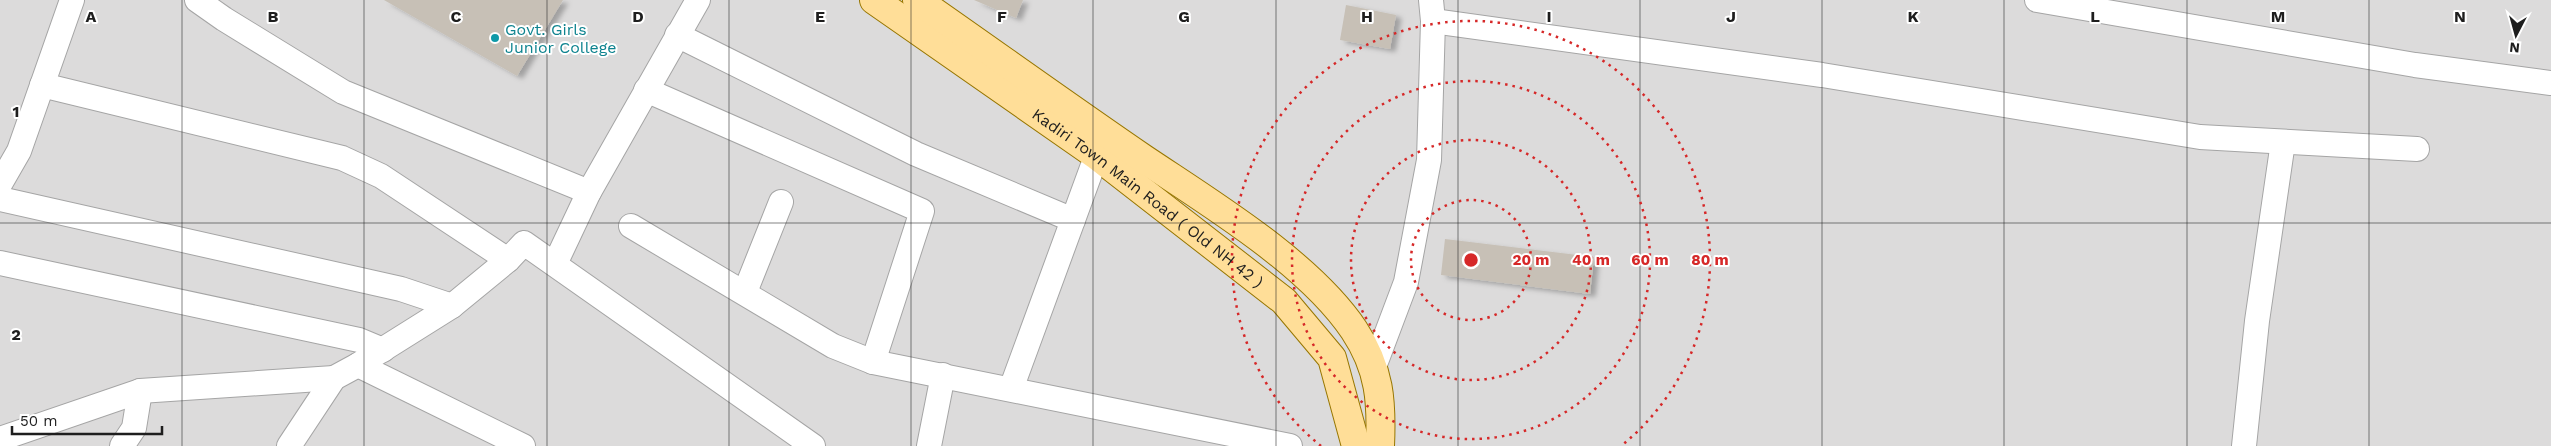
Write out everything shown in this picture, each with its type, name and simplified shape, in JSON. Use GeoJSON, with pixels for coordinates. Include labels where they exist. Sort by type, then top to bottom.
{"type":"FeatureCollection","features":[{"type":"Feature","properties":{"kind":"main road","name":"Kadiri Town Main Road ( Old NH 42 )"},"geometry":{"type":"LineString","coordinates":[[874,0],[1101,143],[1239,224],[1316,287],[1354,330],[1374,368],[1382,405],[1380,446]]}},
{"type":"Feature","properties":{"kind":"main road","name":"Kadiri Town Main Road ( Old NH 42 )"},"geometry":{"type":"LineString","coordinates":[[917,0],[1101,143],[1284,301],[1332,358],[1356,446]]}},
{"type":"Feature","properties":{"kind":"street"},"geometry":{"type":"LineString","coordinates":[[0,184],[19,151],[72,0]]}},
{"type":"Feature","properties":{"kind":"street"},"geometry":{"type":"LineString","coordinates":[[198,0],[224,19],[343,92],[589,192]]}},
{"type":"Feature","properties":{"kind":"street"},"geometry":{"type":"LineString","coordinates":[[555,264],[589,192],[698,0]]}},
{"type":"Feature","properties":{"kind":"street"},"geometry":{"type":"LineString","coordinates":[[2036,0],[2415,65],[2551,83]]}},
{"type":"Feature","properties":{"kind":"street"},"geometry":{"type":"LineString","coordinates":[[1374,368],[1406,282],[1429,160],[1432,11],[2200,137],[2417,150]]}},
{"type":"Feature","properties":{"kind":"street"},"geometry":{"type":"LineString","coordinates":[[677,36],[916,154],[1073,220]]}},
{"type":"Feature","properties":{"kind":"street"},"geometry":{"type":"LineString","coordinates":[[42,85],[342,158],[381,176],[508,260]]}},
{"type":"Feature","properties":{"kind":"street"},"geometry":{"type":"LineString","coordinates":[[646,90],[922,211],[873,362]]}},
{"type":"Feature","properties":{"kind":"street"},"geometry":{"type":"LineString","coordinates":[[2244,446],[2257,321],[2283,142]]}},
{"type":"Feature","properties":{"kind":"street"},"geometry":{"type":"LineString","coordinates":[[1011,389],[1101,143]]}},
{"type":"Feature","properties":{"kind":"street"},"geometry":{"type":"LineString","coordinates":[[0,199],[401,289],[452,306]]}},
{"type":"Feature","properties":{"kind":"street"},"geometry":{"type":"LineString","coordinates":[[745,292],[781,202]]}},
{"type":"Feature","properties":{"kind":"street"},"geometry":{"type":"LineString","coordinates":[[631,226],[833,346],[873,362],[1290,446]]}},
{"type":"Feature","properties":{"kind":"street"},"geometry":{"type":"LineString","coordinates":[[0,439],[140,391],[334,378],[383,350],[452,306],[508,260],[524,243],[813,446]]}},
{"type":"Feature","properties":{"kind":"street"},"geometry":{"type":"LineString","coordinates":[[0,263],[359,340],[383,350]]}},
{"type":"Feature","properties":{"kind":"street"},"geometry":{"type":"LineString","coordinates":[[358,365],[523,446]]}},
{"type":"Feature","properties":{"kind":"street"},"geometry":{"type":"LineString","coordinates":[[929,446],[943,376]]}},
{"type":"Feature","properties":{"kind":"street"},"geometry":{"type":"LineString","coordinates":[[289,446],[334,378]]}},
{"type":"Feature","properties":{"kind":"street"},"geometry":{"type":"LineString","coordinates":[[122,446],[134,428],[140,391]]}},
{"type":"Feature","properties":{"kind":"shaded area"},"geometry":{"type":"Polygon","coordinates":[[[0,0],[2551,0],[2551,446],[0,446],[0,0]]]}},
{"type":"Feature","properties":{"kind":"building","name":"Govt. Girls Junior College"},"geometry":{"type":"Polygon","coordinates":[[[384,0],[563,0],[517,76],[384,0]]]}},
{"type":"Feature","properties":{"kind":"building"},"geometry":{"type":"Polygon","coordinates":[[[974,0],[1023,0],[1016,18],[974,0]]]}},
{"type":"Feature","properties":{"kind":"building"},"geometry":{"type":"Polygon","coordinates":[[[1346,5],[1396,15],[1390,49],[1340,40],[1346,5]]]}},
{"type":"Feature","properties":{"kind":"building"},"geometry":{"type":"Polygon","coordinates":[[[1445,239],[1594,257],[1590,294],[1441,275],[1445,239]]]}},
{"type":"Feature","properties":{"kind":"place","name":"Govt. Girls Junior College"},"geometry":{"type":"Point","coordinates":[495,38]}}]}
